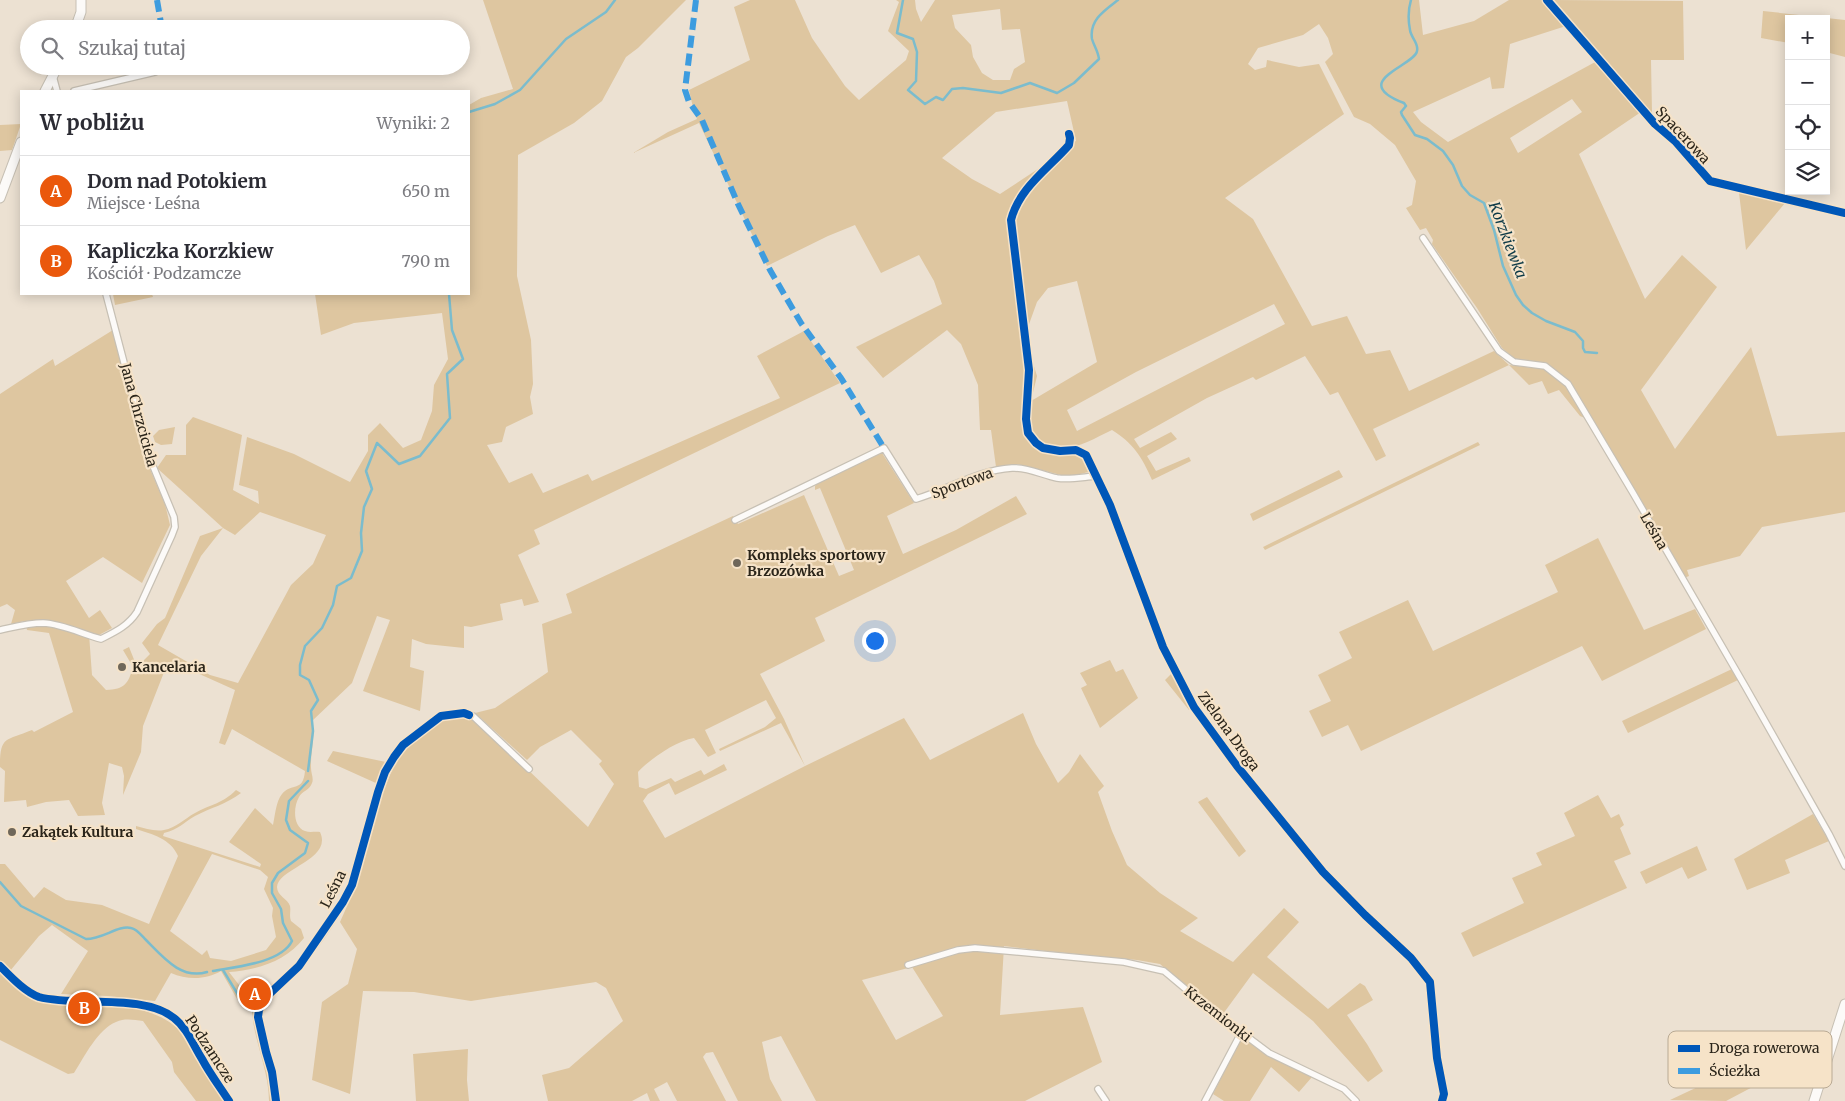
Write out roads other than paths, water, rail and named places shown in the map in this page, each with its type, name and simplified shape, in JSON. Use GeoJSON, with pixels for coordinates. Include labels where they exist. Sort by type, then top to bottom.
{"type":"FeatureCollection","features":[{"type":"Feature","properties":{"kind":"street"},"geometry":{"type":"LineString","coordinates":[[78,20],[81,12],[81,0]]}},
{"type":"Feature","properties":{"kind":"street","name":"Spacerowa"},"geometry":{"type":"LineString","coordinates":[[1547,0],[1655,124],[1676,142],[1710,181],[1845,213]]}},
{"type":"Feature","properties":{"kind":"street"},"geometry":{"type":"LineString","coordinates":[[46,90],[53,75]]}},
{"type":"Feature","properties":{"kind":"street"},"geometry":{"type":"LineString","coordinates":[[55,75],[57,90]]}},
{"type":"Feature","properties":{"kind":"street"},"geometry":{"type":"LineString","coordinates":[[78,90],[142,75]]}},
{"type":"Feature","properties":{"kind":"street","name":"Zielona Droga"},"geometry":{"type":"LineString","coordinates":[[1069,134],[1068,145],[1019,200],[1011,220],[1029,370],[1026,419],[1028,433],[1043,448],[1060,451],[1076,450],[1086,455],[1110,506],[1163,647],[1194,707],[1237,766],[1323,872],[1411,958],[1430,982],[1437,1058],[1444,1094],[1442,1101]]}},
{"type":"Feature","properties":{"kind":"street"},"geometry":{"type":"LineString","coordinates":[[0,198],[20,145]]}},
{"type":"Feature","properties":{"kind":"street","name":"Leśna"},"geometry":{"type":"LineString","coordinates":[[1423,238],[1499,350],[1514,362],[1545,366],[1568,384],[1745,686],[1829,834],[1845,866]]}},
{"type":"Feature","properties":{"kind":"street","name":"Jana Chrzciciela"},"geometry":{"type":"LineString","coordinates":[[0,630],[44,623],[101,639],[120,629],[133,618],[174,527],[172,510],[148,454],[106,295]]}},
{"type":"Feature","properties":{"kind":"street","name":"Sportowa"},"geometry":{"type":"LineString","coordinates":[[735,520],[884,448],[916,499],[936,493],[984,472],[1000,469],[1027,469],[1057,478],[1072,479],[1096,476]]}},
{"type":"Feature","properties":{"kind":"street","name":"Leśna"},"geometry":{"type":"LineString","coordinates":[[276,1101],[272,1072],[258,1017],[259,1010],[265,998],[299,966],[343,902],[352,885],[385,772],[403,745],[441,716],[464,713],[473,716],[484,725],[529,769]]}},
{"type":"Feature","properties":{"kind":"street","name":"Krzemionki"},"geometry":{"type":"LineString","coordinates":[[908,965],[958,950],[974,948],[1124,962],[1164,970],[1201,1002],[1269,1053],[1344,1089],[1356,1101]]}},
{"type":"Feature","properties":{"kind":"street","name":"Podzamcze"},"geometry":{"type":"LineString","coordinates":[[0,966],[19,984],[37,996],[56,1000],[113,1002],[163,1011],[174,1018],[186,1030],[200,1058],[229,1101]]}},
{"type":"Feature","properties":{"kind":"street"},"geometry":{"type":"LineString","coordinates":[[1832,1045],[1845,1004]]}},
{"type":"Feature","properties":{"kind":"street"},"geometry":{"type":"LineString","coordinates":[[1205,1101],[1241,1033]]}},
{"type":"Feature","properties":{"kind":"street"},"geometry":{"type":"LineString","coordinates":[[1814,1101],[1818,1088]]}},
{"type":"Feature","properties":{"kind":"street"},"geometry":{"type":"LineString","coordinates":[[1098,1089],[1106,1101]]}},
{"type":"Feature","properties":{"kind":"waterway","name":"Korzkiewka"},"geometry":{"type":"LineString","coordinates":[[470,112],[495,104],[520,90],[566,39],[606,12],[615,0]]}},
{"type":"Feature","properties":{"kind":"waterway","name":"Korzkiewka"},"geometry":{"type":"LineString","coordinates":[[903,0],[897,33],[913,39],[917,52],[916,81],[908,90],[925,104],[936,97],[943,100],[952,89],[963,88],[1001,93],[1030,83],[1057,93],[1074,83],[1099,59],[1092,39],[1093,26],[1099,16],[1118,0]]}},
{"type":"Feature","properties":{"kind":"waterway","name":"Korzkiewka"},"geometry":{"type":"LineString","coordinates":[[1411,0],[1409,22],[1411,33],[1417,45],[1417,51],[1414,57],[1388,74],[1383,81],[1382,88],[1388,95],[1404,103],[1406,106],[1401,112],[1402,115],[1415,135],[1427,139],[1443,151],[1453,165],[1462,186],[1470,195],[1484,203],[1494,230],[1503,266],[1516,295],[1523,305],[1546,321],[1575,332],[1583,341],[1585,352],[1597,353]]}},
{"type":"Feature","properties":{"kind":"waterway","name":"Korzkiewka"},"geometry":{"type":"LineString","coordinates":[[308,771],[313,731],[311,711],[318,700],[309,680],[300,675],[300,665],[305,646],[322,628],[333,605],[337,586],[351,578],[362,551],[361,533],[364,507],[372,489],[366,471],[377,443],[399,464],[420,456],[450,418],[447,374],[463,359],[452,330],[449,295]]}},
{"type":"Feature","properties":{"kind":"waterway","name":"Korzkiewka"},"geometry":{"type":"LineString","coordinates":[[213,971],[245,966],[268,959],[278,954],[292,941],[283,923],[281,909],[272,893],[272,883],[278,873],[305,853],[308,843],[290,830],[286,820],[289,801],[308,781]]}},
{"type":"Feature","properties":{"kind":"waterway","name":"Korzkiewka"},"geometry":{"type":"LineString","coordinates":[[0,882],[21,906],[86,939],[98,937],[121,928],[131,928],[139,933],[166,960],[181,970],[198,974],[207,972]]}},
{"type":"Feature","properties":{"kind":"waterway"},"geometry":{"type":"LineString","coordinates":[[223,970],[240,998],[252,1007],[256,1017]]}},
{"type":"Feature","properties":{"kind":"waterway"},"geometry":{"type":"LineString","coordinates":[[265,1058],[270,1075],[272,1101]]}},
{"type":"Feature","properties":{"kind":"place","name":"Kompleks sportowy Brzozówka"},"geometry":{"type":"Point","coordinates":[737,563]}},
{"type":"Feature","properties":{"kind":"place","name":"Kancelaria"},"geometry":{"type":"Point","coordinates":[122,667]}},
{"type":"Feature","properties":{"kind":"place","name":"Zakątek Kultura"},"geometry":{"type":"Point","coordinates":[12,832]}},
{"type":"Feature","properties":{"kind":"place","name":"Dom nad Potokiem"},"geometry":{"type":"Point","coordinates":[255,994]}},
{"type":"Feature","properties":{"kind":"place","name":"Kapliczka Korzkiew"},"geometry":{"type":"Point","coordinates":[84,1008]}}]}
